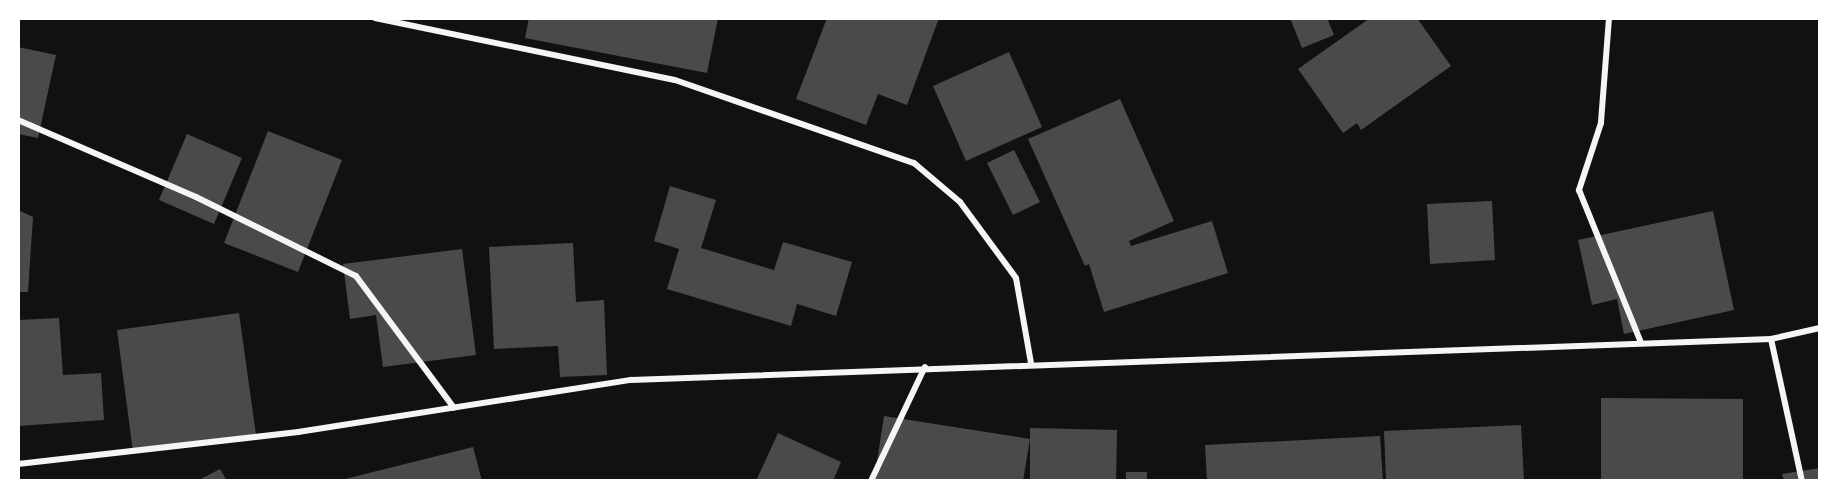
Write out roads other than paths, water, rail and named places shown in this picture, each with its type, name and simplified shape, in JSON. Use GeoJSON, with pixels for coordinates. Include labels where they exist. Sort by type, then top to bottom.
{"type":"FeatureCollection","features":[{"type":"Feature","properties":{"kind":"street"},"geometry":{"type":"LineString","coordinates":[[375,18],[675,80],[914,163],[960,201],[1016,278],[1031,363]]}},
{"type":"Feature","properties":{"kind":"street"},"geometry":{"type":"LineString","coordinates":[[1609,18],[1601,123],[1579,190],[1641,343]]}},
{"type":"Feature","properties":{"kind":"street"},"geometry":{"type":"LineString","coordinates":[[18,120],[196,197],[356,276],[454,408]]}},
{"type":"Feature","properties":{"kind":"street"},"geometry":{"type":"LineString","coordinates":[[18,464],[298,432],[631,380],[1031,363],[1771,339],[1820,328]]}},
{"type":"Feature","properties":{"kind":"street"},"geometry":{"type":"LineString","coordinates":[[1771,339],[1802,481]]}},
{"type":"Feature","properties":{"kind":"street"},"geometry":{"type":"LineString","coordinates":[[871,481],[925,367]]}}]}
